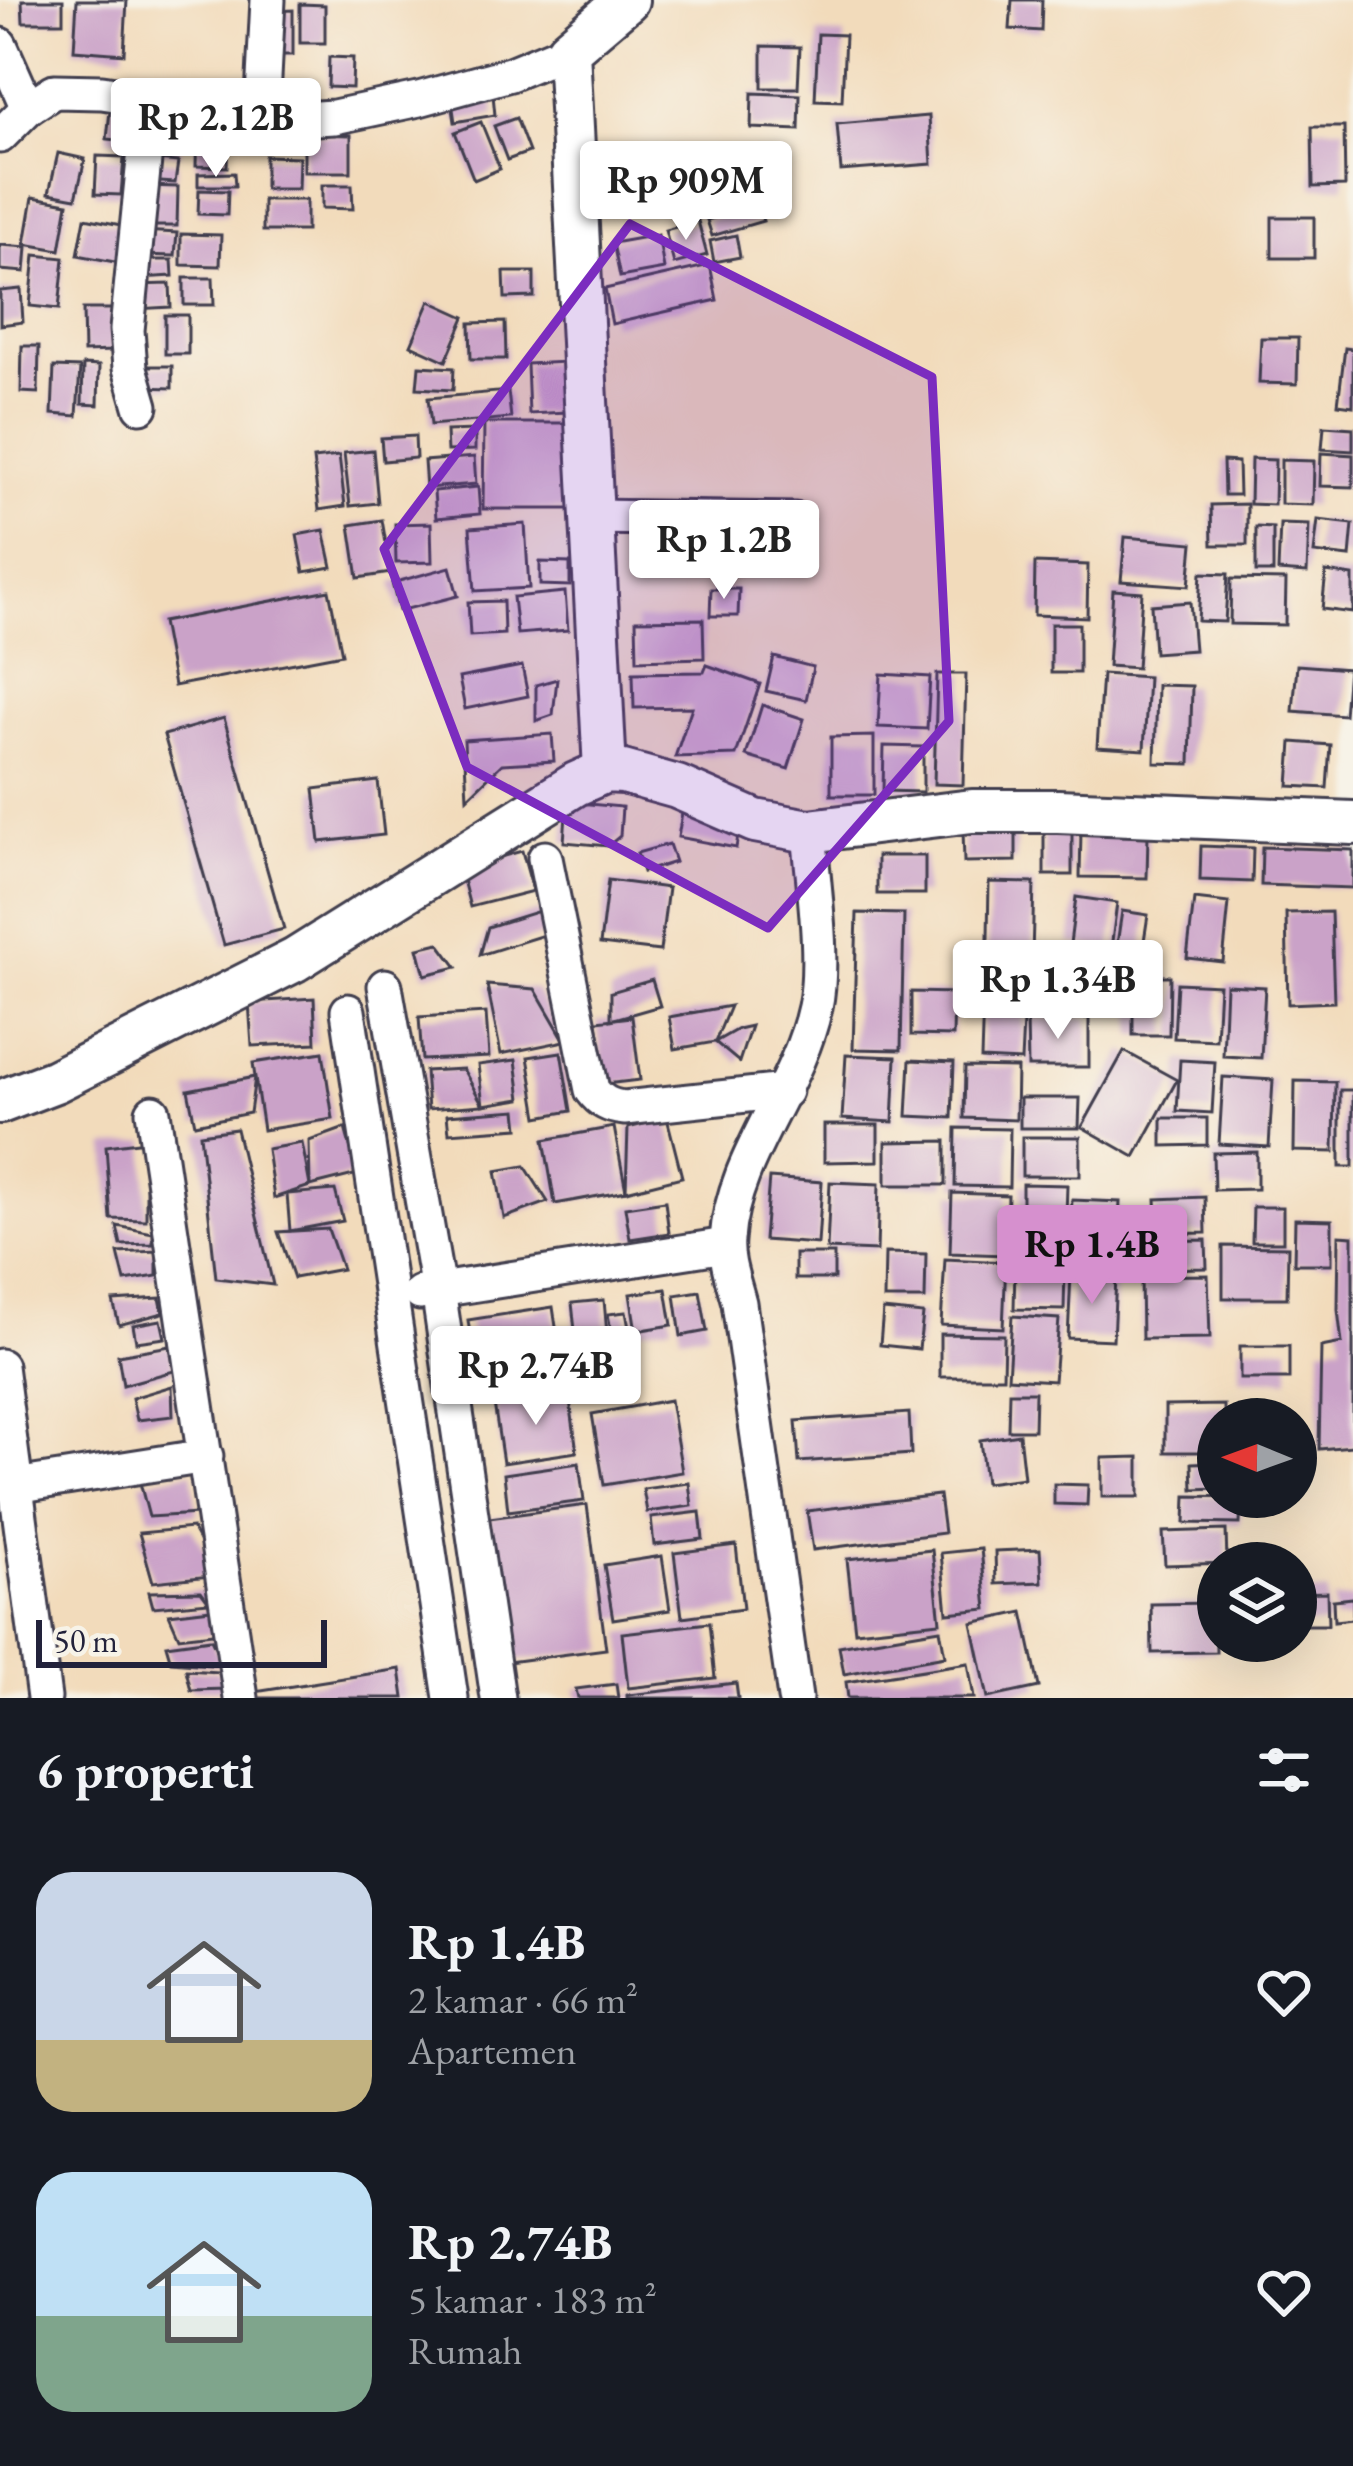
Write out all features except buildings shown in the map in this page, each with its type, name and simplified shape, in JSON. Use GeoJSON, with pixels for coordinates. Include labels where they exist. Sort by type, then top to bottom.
{"type":"FeatureCollection","features":[{"type":"Feature","properties":{"kind":"street"},"geometry":{"type":"LineString","coordinates":[[262,117],[268,0]]}},
{"type":"Feature","properties":{"kind":"street"},"geometry":{"type":"LineString","coordinates":[[0,136],[28,108],[54,91],[70,90],[262,117],[334,117],[510,74],[568,50],[627,0]]}},
{"type":"Feature","properties":{"kind":"street"},"geometry":{"type":"LineString","coordinates":[[0,45],[28,108]]}},
{"type":"Feature","properties":{"kind":"street"},"geometry":{"type":"LineString","coordinates":[[568,50],[604,771]]}},
{"type":"Feature","properties":{"kind":"street"},"geometry":{"type":"LineString","coordinates":[[141,406],[130,368],[127,330],[150,100]]}},
{"type":"Feature","properties":{"kind":"street"},"geometry":{"type":"LineString","coordinates":[[592,517],[794,520]]}},
{"type":"Feature","properties":{"kind":"street"},"geometry":{"type":"LineString","coordinates":[[0,1102],[74,1072],[295,959],[575,784],[604,771],[650,777],[755,821],[809,831],[972,811],[1353,823]]}},
{"type":"Feature","properties":{"kind":"street"},"geometry":{"type":"LineString","coordinates":[[795,1698],[739,1303],[726,1245],[741,1179],[801,1058],[816,1003],[809,831]]}},
{"type":"Feature","properties":{"kind":"street"},"geometry":{"type":"LineString","coordinates":[[545,858],[592,1090],[599,1100],[624,1108],[784,1090]]}},
{"type":"Feature","properties":{"kind":"street"},"geometry":{"type":"LineString","coordinates":[[385,986],[438,1290],[498,1698]]}},
{"type":"Feature","properties":{"kind":"street"},"geometry":{"type":"LineString","coordinates":[[348,1011],[451,1698]]}},
{"type":"Feature","properties":{"kind":"street"},"geometry":{"type":"LineString","coordinates":[[153,1112],[241,1698]]}},
{"type":"Feature","properties":{"kind":"street"},"geometry":{"type":"LineString","coordinates":[[393,1296],[726,1245]]}},
{"type":"Feature","properties":{"kind":"street"},"geometry":{"type":"LineString","coordinates":[[0,1366],[9,1465],[44,1698]]}},
{"type":"Feature","properties":{"kind":"street"},"geometry":{"type":"LineString","coordinates":[[9,1465],[206,1456]]}},
{"type":"Feature","properties":{"kind":"highlighted area"},"geometry":{"type":"Polygon","coordinates":[[[630,224],[932,377],[949,721],[768,928],[467,767],[384,549],[630,224]]]}}]}
